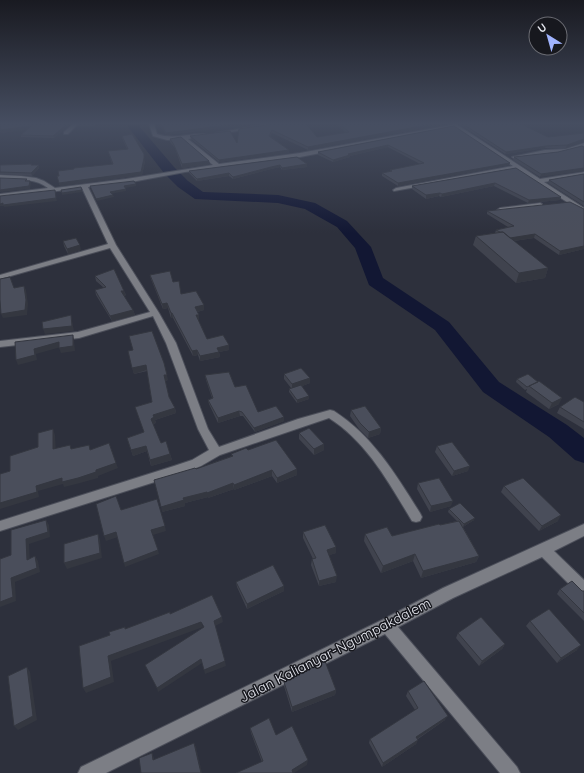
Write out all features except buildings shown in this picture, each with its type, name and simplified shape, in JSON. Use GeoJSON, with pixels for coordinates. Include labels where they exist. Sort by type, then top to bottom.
{"type":"FeatureCollection","features":[{"type":"Feature","properties":{"kind":"street"},"geometry":{"type":"LineString","coordinates":[[211,160],[218,166]]}},
{"type":"Feature","properties":{"kind":"street"},"geometry":{"type":"LineString","coordinates":[[0,196],[126,181],[185,170],[262,160]]}},
{"type":"Feature","properties":{"kind":"street"},"geometry":{"type":"LineString","coordinates":[[508,160],[539,181],[564,203],[584,211]]}},
{"type":"Feature","properties":{"kind":"street"},"geometry":{"type":"LineString","coordinates":[[396,190],[518,166]]}},
{"type":"Feature","properties":{"kind":"street"},"geometry":{"type":"LineString","coordinates":[[539,181],[584,174]]}},
{"type":"Feature","properties":{"kind":"street"},"geometry":{"type":"LineString","coordinates":[[0,177],[36,180],[46,184],[54,190]]}},
{"type":"Feature","properties":{"kind":"street"},"geometry":{"type":"LineString","coordinates":[[84,186],[112,245],[172,343],[203,429],[216,452]]}},
{"type":"Feature","properties":{"kind":"street"},"geometry":{"type":"LineString","coordinates":[[500,210],[550,204]]}},
{"type":"Feature","properties":{"kind":"street"},"geometry":{"type":"LineString","coordinates":[[0,278],[112,245]]}},
{"type":"Feature","properties":{"kind":"street"},"geometry":{"type":"LineString","coordinates":[[0,344],[79,335],[155,313]]}},
{"type":"Feature","properties":{"kind":"street"},"geometry":{"type":"LineString","coordinates":[[0,526],[135,482],[186,468],[216,452],[302,422],[330,414],[339,418],[354,430],[388,473],[416,517]]}},
{"type":"Feature","properties":{"kind":"street","name":"Jalan Kalianyar-Ngumpakdalem"},"geometry":{"type":"LineString","coordinates":[[87,773],[387,625],[448,593],[544,550],[584,530]]}},
{"type":"Feature","properties":{"kind":"street"},"geometry":{"type":"LineString","coordinates":[[544,550],[584,589]]}},
{"type":"Feature","properties":{"kind":"street"},"geometry":{"type":"LineString","coordinates":[[387,625],[511,773]]}},
{"type":"Feature","properties":{"kind":"waterway"},"geometry":{"type":"LineString","coordinates":[[161,160],[183,184],[200,196],[278,199],[310,206],[342,224],[363,247],[375,281],[442,326],[491,387],[558,431],[584,453]]}}]}
